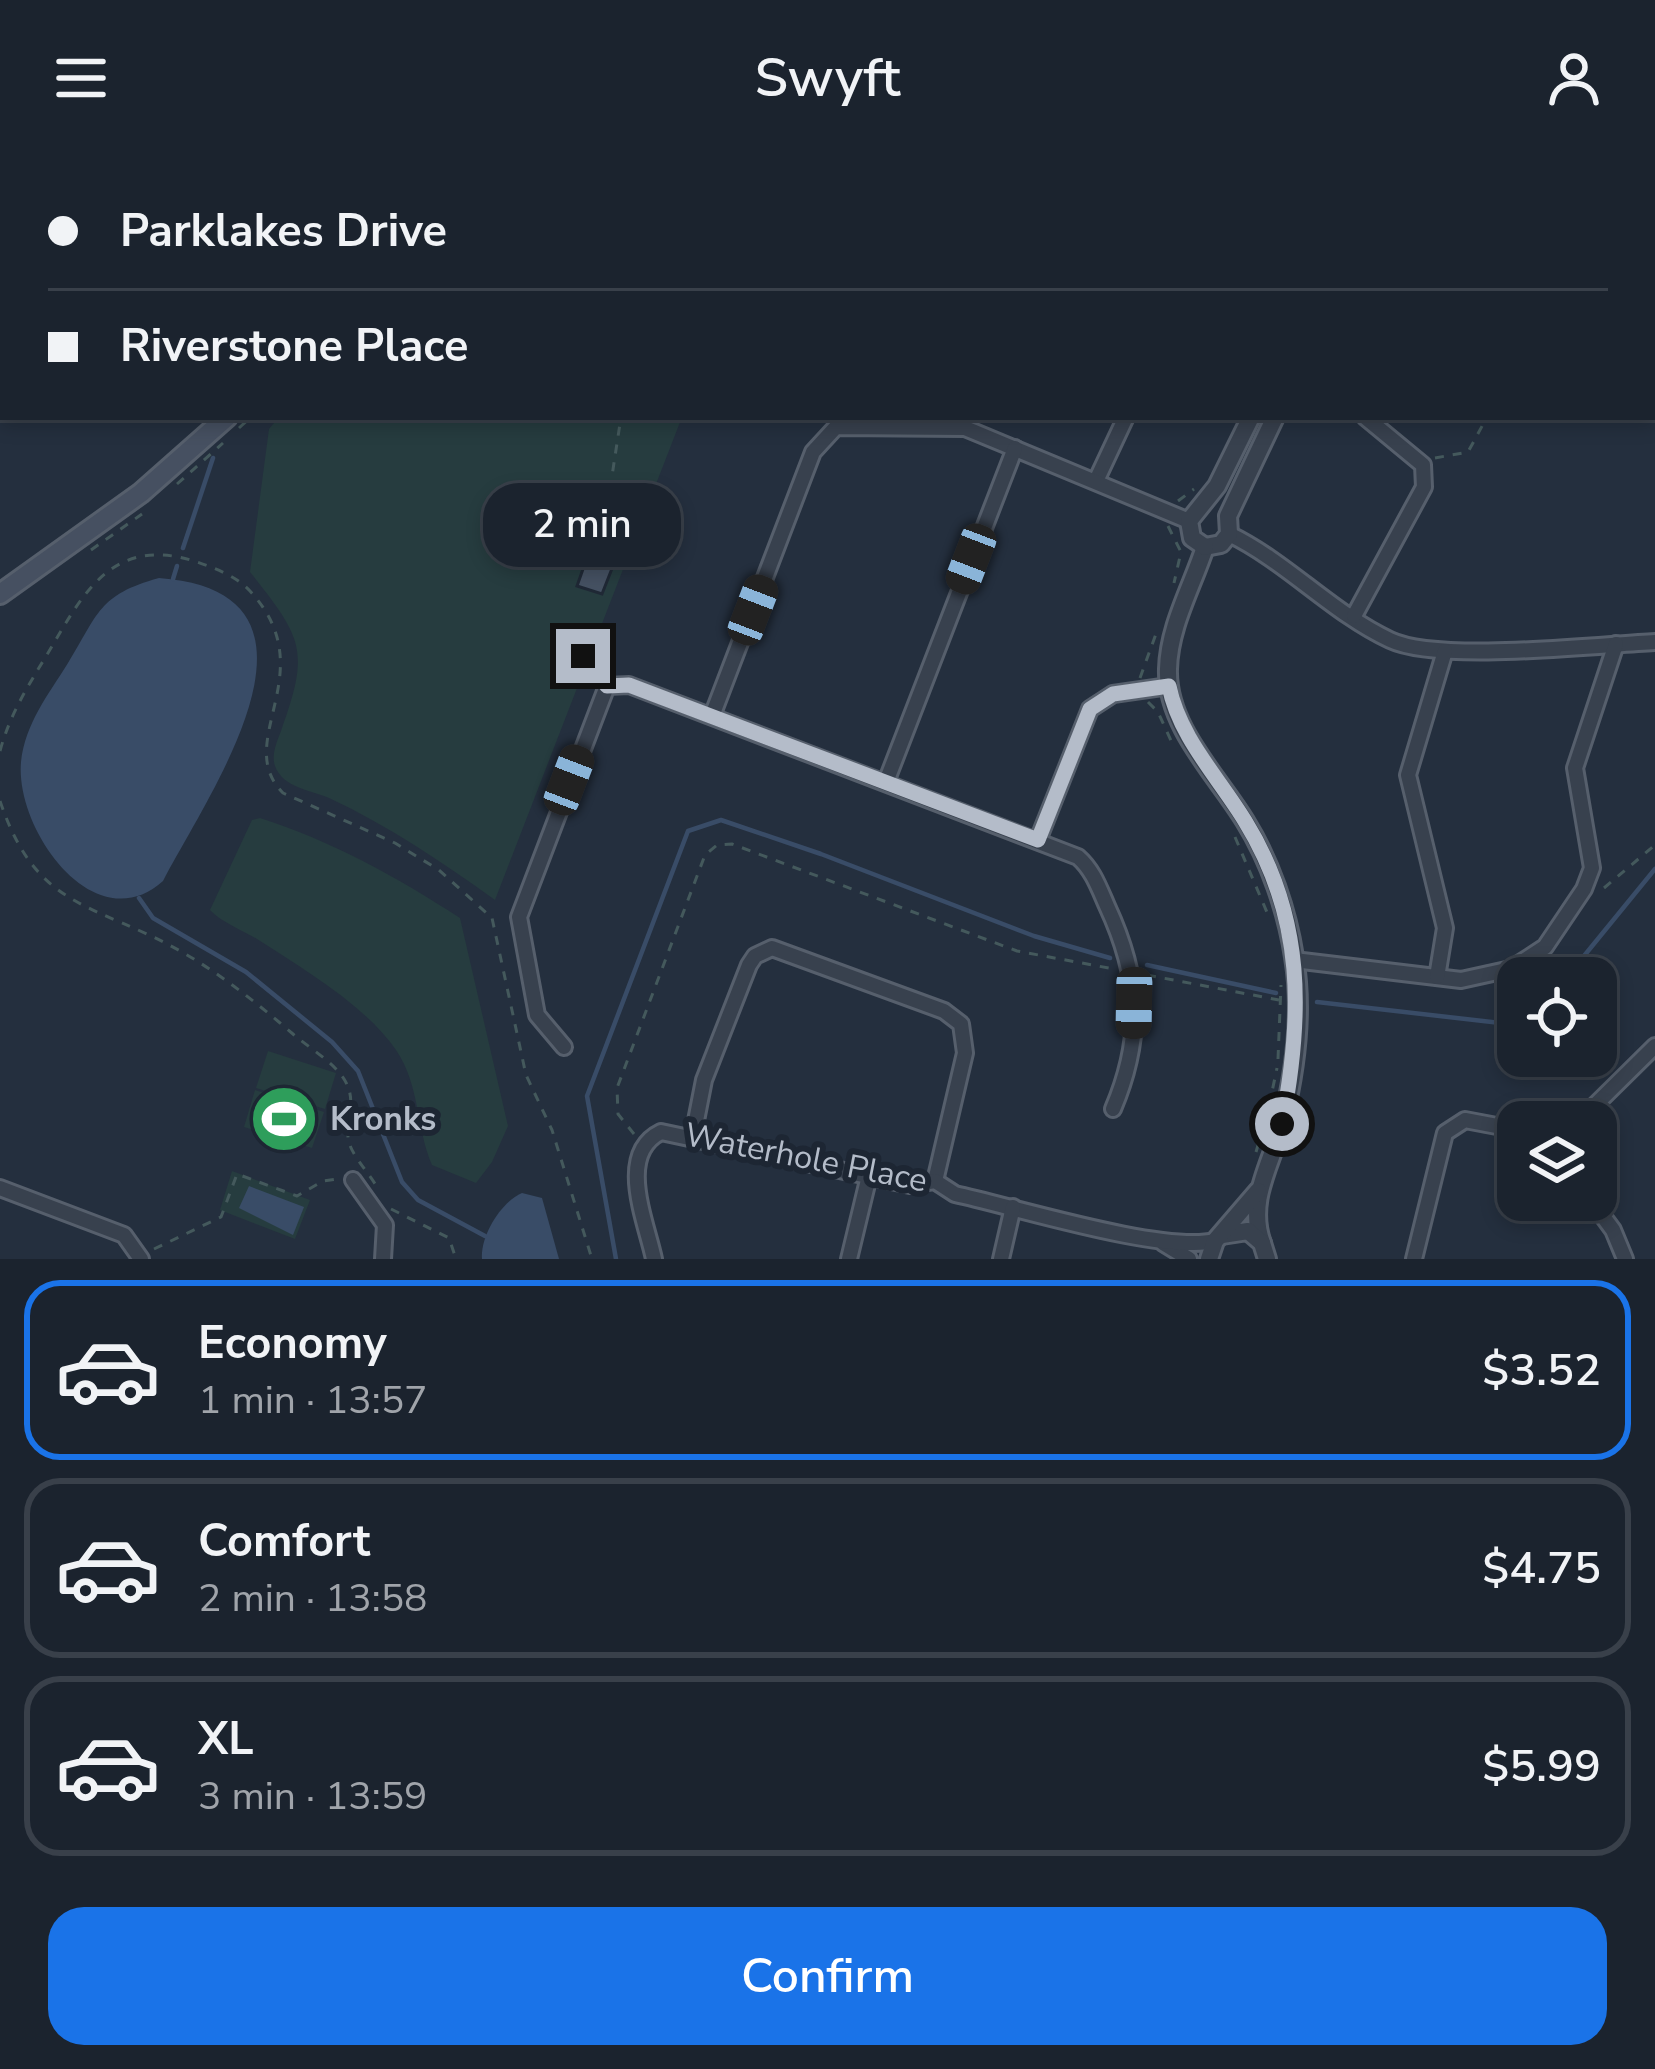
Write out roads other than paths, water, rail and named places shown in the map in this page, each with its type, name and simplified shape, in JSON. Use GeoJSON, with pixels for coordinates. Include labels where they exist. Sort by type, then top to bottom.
{"type":"FeatureCollection","features":[{"type":"Feature","properties":{"kind":"main road"},"geometry":{"type":"LineString","coordinates":[[0,594],[141,493],[224,420]]}},
{"type":"Feature","properties":{"kind":"street"},"geometry":{"type":"LineString","coordinates":[[1096,481],[1125,420]]}},
{"type":"Feature","properties":{"kind":"street"},"geometry":{"type":"LineString","coordinates":[[1203,506],[1249,420]]}},
{"type":"Feature","properties":{"kind":"street"},"geometry":{"type":"LineString","coordinates":[[712,716],[813,452],[836,422],[956,425],[1181,518],[1192,538],[1205,547],[1221,544],[1274,420]]}},
{"type":"Feature","properties":{"kind":"street"},"geometry":{"type":"LineString","coordinates":[[1354,616],[1424,488],[1423,465],[1369,420]]}},
{"type":"Feature","properties":{"kind":"street"},"geometry":{"type":"LineString","coordinates":[[886,782],[1015,448]]}},
{"type":"Feature","properties":{"kind":"street"},"geometry":{"type":"LineString","coordinates":[[1181,518],[1203,506],[1220,507],[1229,525],[1354,616],[1401,644],[1445,651],[1655,642]]}},
{"type":"Feature","properties":{"kind":"street"},"geometry":{"type":"LineString","coordinates":[[1205,547],[1173,632],[1169,686],[1185,731],[1263,853],[1294,960],[1296,1052],[1282,1124],[1259,1190],[1257,1229],[1268,1253]]}},
{"type":"Feature","properties":{"kind":"street"},"geometry":{"type":"LineString","coordinates":[[1294,960],[1473,978],[1525,963],[1545,947],[1584,889],[1593,860],[1575,767],[1616,644]]}},
{"type":"Feature","properties":{"kind":"street"},"geometry":{"type":"LineString","coordinates":[[1437,977],[1445,928],[1408,775],[1445,651]]}},
{"type":"Feature","properties":{"kind":"street"},"geometry":{"type":"LineString","coordinates":[[583,656],[607,686]]}},
{"type":"Feature","properties":{"kind":"street"},"geometry":{"type":"LineString","coordinates":[[607,686],[629,685],[712,716],[1038,840],[1086,865],[1132,964],[1132,1043],[1126,1078],[1113,1109]]}},
{"type":"Feature","properties":{"kind":"street"},"geometry":{"type":"LineString","coordinates":[[564,1047],[537,1015],[519,917],[607,686]]}},
{"type":"Feature","properties":{"kind":"street"},"geometry":{"type":"LineString","coordinates":[[1038,840],[1090,709],[1100,698],[1169,686]]}},
{"type":"Feature","properties":{"kind":"street"},"geometry":{"type":"LineString","coordinates":[[692,1136],[704,1080],[748,965],[772,948],[944,1011],[961,1024],[964,1053],[935,1181]]}},
{"type":"Feature","properties":{"kind":"street"},"geometry":{"type":"LineString","coordinates":[[1599,1101],[1655,1046]]}},
{"type":"Feature","properties":{"kind":"street"},"geometry":{"type":"LineString","coordinates":[[1414,1259],[1445,1133],[1466,1120],[1497,1126]]}},
{"type":"Feature","properties":{"kind":"street","name":"Waterhole Place"},"geometry":{"type":"LineString","coordinates":[[654,1259],[638,1179],[638,1154],[643,1144],[661,1132],[910,1185],[935,1181],[955,1194],[1158,1240],[1215,1245]]}},
{"type":"Feature","properties":{"kind":"street"},"geometry":{"type":"LineString","coordinates":[[849,1259],[869,1176]]}},
{"type":"Feature","properties":{"kind":"street"},"geometry":{"type":"LineString","coordinates":[[352,1180],[385,1225],[383,1259]]}},
{"type":"Feature","properties":{"kind":"street"},"geometry":{"type":"LineString","coordinates":[[0,1188],[124,1235],[141,1256]]}},
{"type":"Feature","properties":{"kind":"street"},"geometry":{"type":"LineString","coordinates":[[1215,1245],[1259,1190]]}},
{"type":"Feature","properties":{"kind":"street"},"geometry":{"type":"LineString","coordinates":[[1001,1259],[1013,1207]]}},
{"type":"Feature","properties":{"kind":"street"},"geometry":{"type":"LineString","coordinates":[[1606,1221],[1625,1259]]}},
{"type":"Feature","properties":{"kind":"street"},"geometry":{"type":"LineString","coordinates":[[1215,1245],[1248,1231],[1268,1253]]}},
{"type":"Feature","properties":{"kind":"street","name":"Waterhole Place"},"geometry":{"type":"LineString","coordinates":[[1158,1240],[1189,1259]]}},
{"type":"Feature","properties":{"kind":"water"},"geometry":{"type":"Polygon","coordinates":[[[159,578],[216,591],[247,619],[257,657],[250,702],[232,751],[163,881],[137,896],[111,898],[87,888],[64,870],[45,846],[31,818],[21,762],[38,710],[102,608],[123,591],[159,578]]]}},
{"type":"Feature","properties":{"kind":"water"},"geometry":{"type":"Polygon","coordinates":[[[249,1186],[304,1207],[293,1235],[239,1208],[249,1186]]]}},
{"type":"Feature","properties":{"kind":"water"},"geometry":{"type":"Polygon","coordinates":[[[522,1193],[542,1198],[559,1259],[482,1259],[493,1221],[522,1193]]]}},
{"type":"Feature","properties":{"kind":"waterway"},"geometry":{"type":"LineString","coordinates":[[183,548],[213,458]]}},
{"type":"Feature","properties":{"kind":"waterway"},"geometry":{"type":"LineString","coordinates":[[173,579],[177,566]]}},
{"type":"Feature","properties":{"kind":"waterway"},"geometry":{"type":"LineString","coordinates":[[616,1259],[587,1096],[688,831],[721,820],[1034,936],[1110,958]]}},
{"type":"Feature","properties":{"kind":"waterway"},"geometry":{"type":"LineString","coordinates":[[1583,957],[1655,869]]}},
{"type":"Feature","properties":{"kind":"waterway"},"geometry":{"type":"LineString","coordinates":[[139,898],[153,918],[246,972],[332,1042],[358,1071],[402,1182],[418,1200],[485,1236]]}},
{"type":"Feature","properties":{"kind":"waterway"},"geometry":{"type":"LineString","coordinates":[[1147,965],[1276,993]]}},
{"type":"Feature","properties":{"kind":"waterway"},"geometry":{"type":"LineString","coordinates":[[1317,1002],[1497,1023]]}},
{"type":"Feature","properties":{"kind":"place","name":"Kronks"},"geometry":{"type":"Point","coordinates":[284,1119]}}]}
